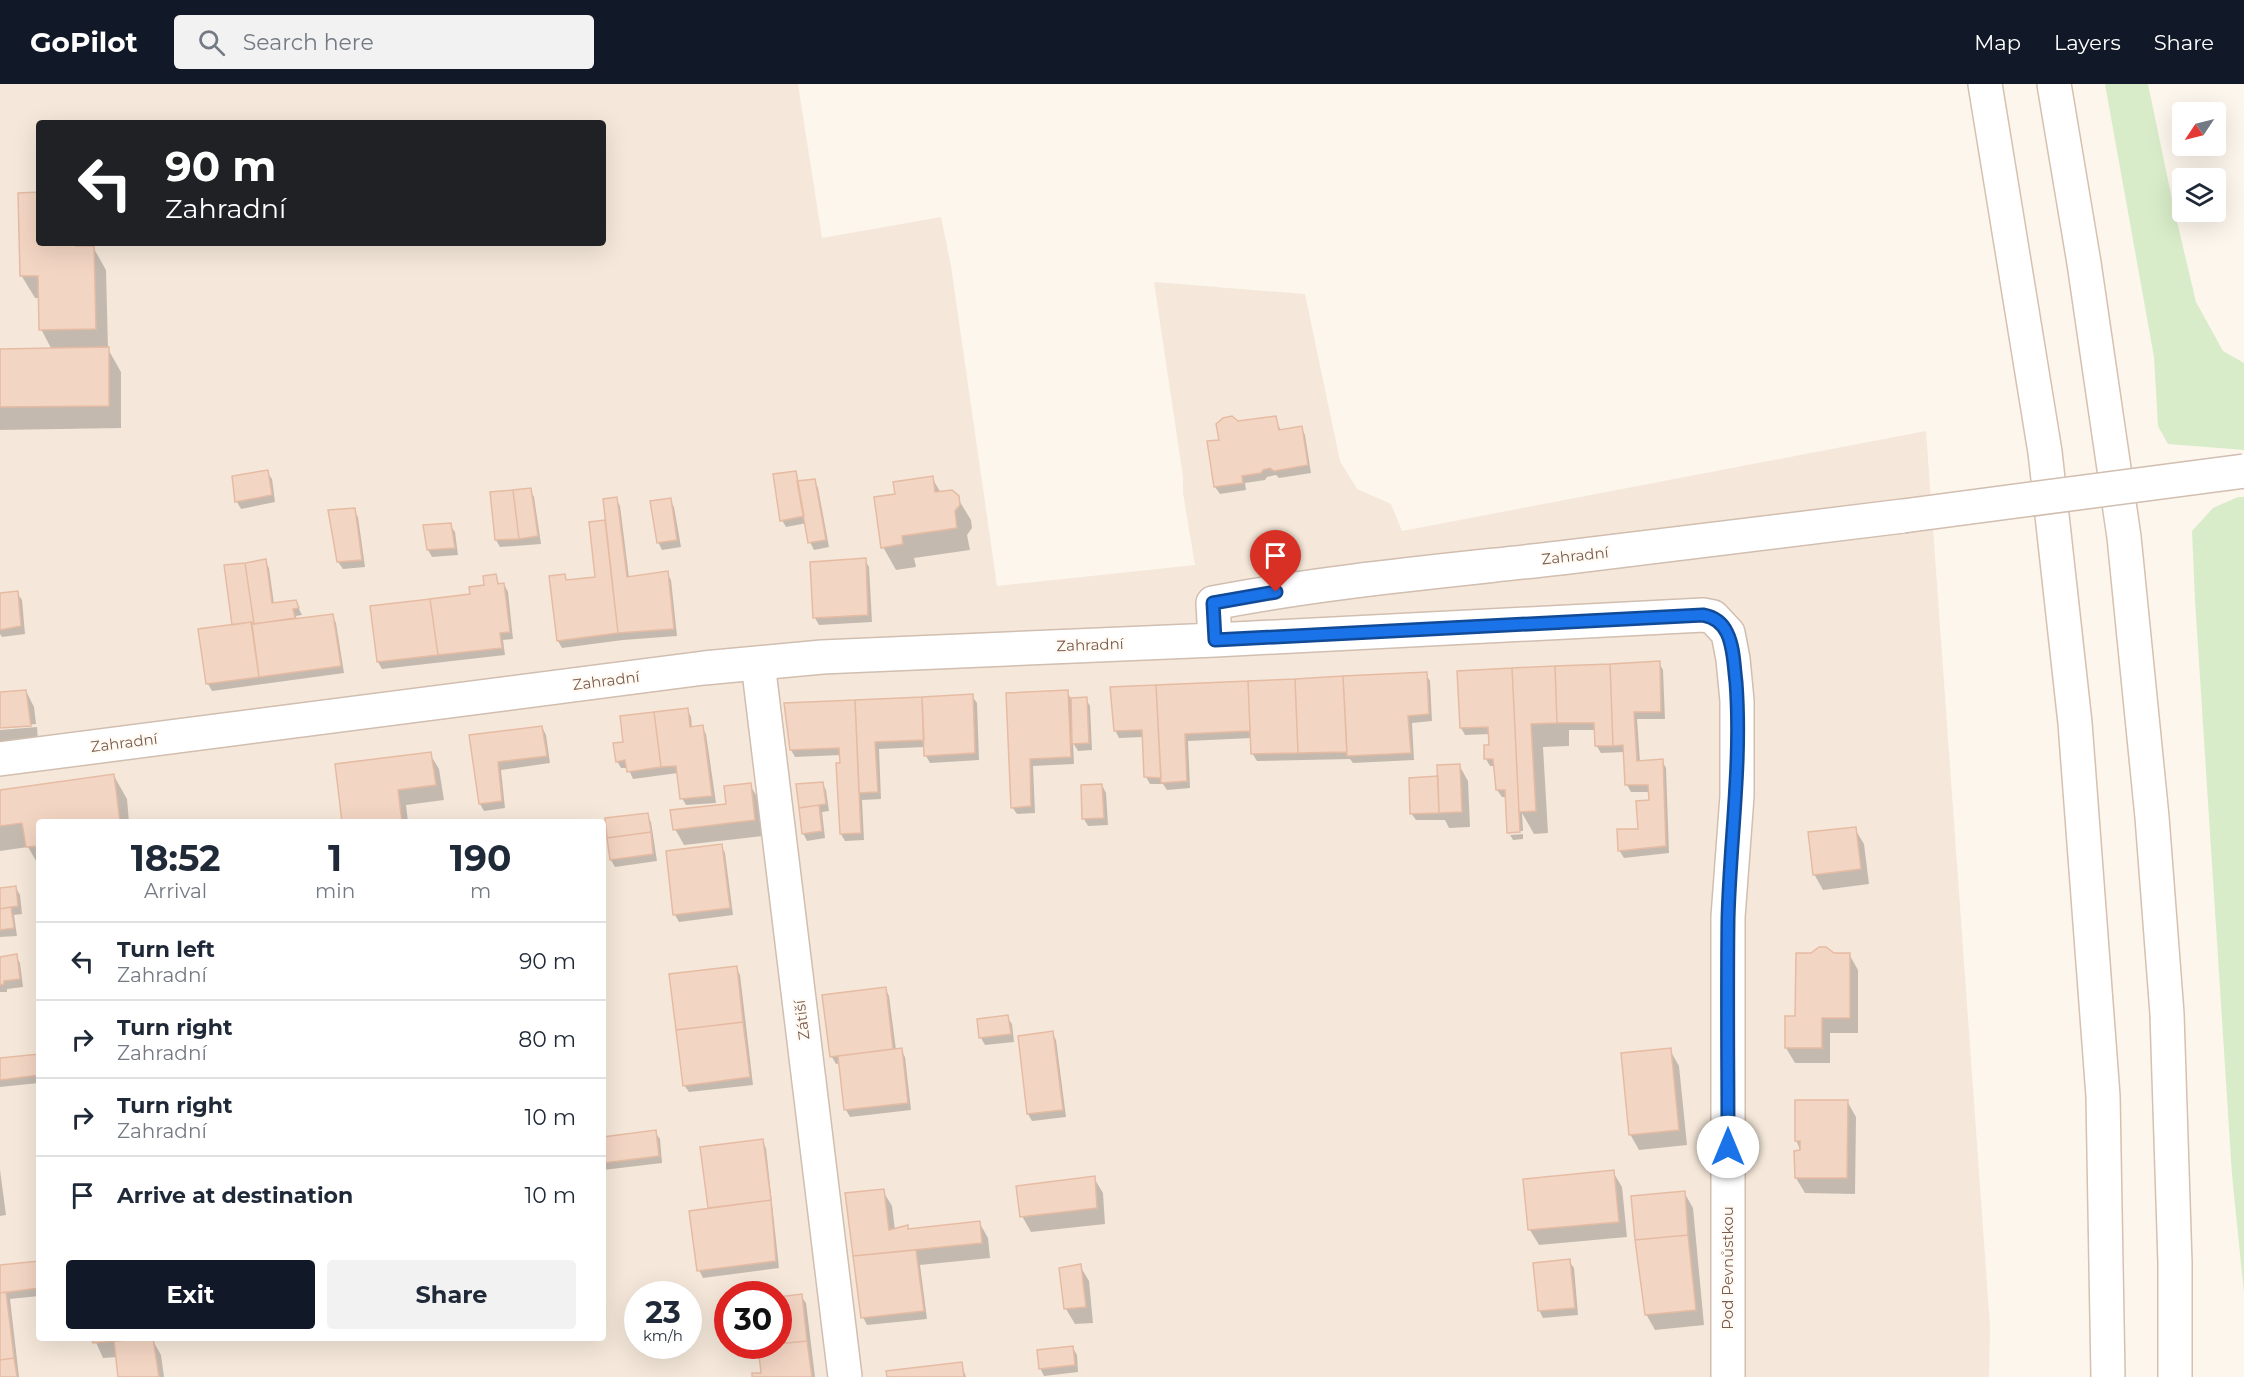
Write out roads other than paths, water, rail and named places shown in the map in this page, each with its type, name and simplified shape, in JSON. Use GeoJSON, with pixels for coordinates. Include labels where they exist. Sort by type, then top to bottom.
{"type":"FeatureCollection","features":[{"type":"Feature","properties":{"kind":"street"},"geometry":{"type":"LineString","coordinates":[[1985,84],[2045,452],[2075,723],[2103,1096],[2108,1377]]}},
{"type":"Feature","properties":{"kind":"street"},"geometry":{"type":"LineString","coordinates":[[2054,84],[2084,263],[2124,537],[2152,817],[2167,1014],[2175,1263],[2175,1377]]}},
{"type":"Feature","properties":{"kind":"street","name":"Zahradní"},"geometry":{"type":"LineString","coordinates":[[1215,640],[1213,603],[1319,585],[1647,549],[2244,471]]}},
{"type":"Feature","properties":{"kind":"street","name":"Zahradní"},"geometry":{"type":"LineString","coordinates":[[0,759],[704,668],[822,657],[1703,615],[1713,617],[1720,623]]}},
{"type":"Feature","properties":{"kind":"street","name":"Pod Pevnůstkou"},"geometry":{"type":"LineString","coordinates":[[1720,623],[1728,633],[1737,701],[1737,796],[1728,917],[1728,1377]]}},
{"type":"Feature","properties":{"kind":"street","name":"Zátiší"},"geometry":{"type":"LineString","coordinates":[[758,663],[845,1377]]}}]}
